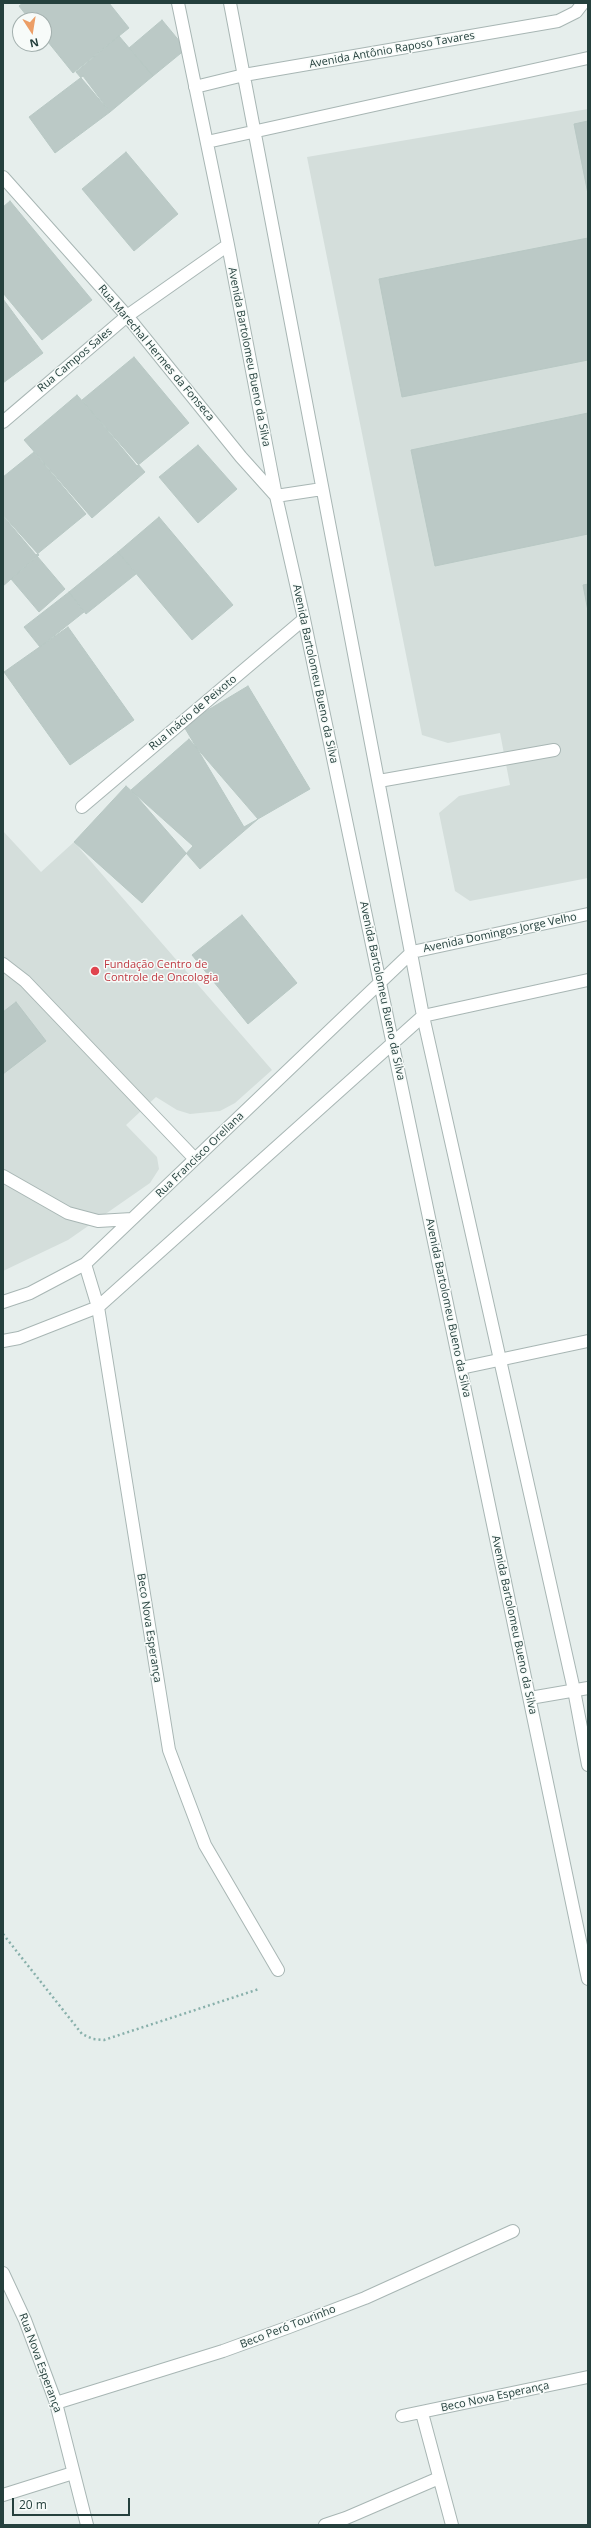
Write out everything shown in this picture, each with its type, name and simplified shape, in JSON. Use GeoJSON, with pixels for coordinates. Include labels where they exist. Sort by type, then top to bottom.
{"type":"FeatureCollection","features":[{"type":"Feature","properties":{"kind":"street","name":"Avenida Bartolomeu Bueno da Silva"},"geometry":{"type":"LineString","coordinates":[[178,3],[228,245],[276,496],[304,619],[588,1979]]}},
{"type":"Feature","properties":{"kind":"street"},"geometry":{"type":"LineString","coordinates":[[230,3],[423,1016],[574,1690],[588,1765]]}},
{"type":"Feature","properties":{"kind":"street","name":"Avenida Antônio Raposo Tavares"},"geometry":{"type":"LineString","coordinates":[[195,87],[244,76],[558,21],[576,12],[583,3]]}},
{"type":"Feature","properties":{"kind":"street"},"geometry":{"type":"LineString","coordinates":[[207,142],[254,134],[588,58]]}},
{"type":"Feature","properties":{"kind":"street","name":"Rua Marechal Hermes da Fonseca"},"geometry":{"type":"LineString","coordinates":[[3,177],[127,316],[241,457],[276,496]]}},
{"type":"Feature","properties":{"kind":"street","name":"Rua Campos Sales"},"geometry":{"type":"LineString","coordinates":[[3,422],[127,316],[228,245]]}},
{"type":"Feature","properties":{"kind":"street"},"geometry":{"type":"LineString","coordinates":[[276,496],[322,488]]}},
{"type":"Feature","properties":{"kind":"street","name":"Rua Inácio de Peixoto"},"geometry":{"type":"LineString","coordinates":[[82,807],[304,619]]}},
{"type":"Feature","properties":{"kind":"street"},"geometry":{"type":"LineString","coordinates":[[379,781],[554,750]]}},
{"type":"Feature","properties":{"kind":"street","name":"Avenida Domingos Jorge Velho"},"geometry":{"type":"LineString","coordinates":[[412,952],[588,914]]}},
{"type":"Feature","properties":{"kind":"street","name":"Rua Francisco Orellana"},"geometry":{"type":"LineString","coordinates":[[3,1302],[30,1293],[85,1264],[412,952]]}},
{"type":"Feature","properties":{"kind":"street"},"geometry":{"type":"LineString","coordinates":[[3,964],[25,981],[195,1159]]}},
{"type":"Feature","properties":{"kind":"street"},"geometry":{"type":"LineString","coordinates":[[3,1341],[19,1338],[98,1307],[423,1016],[588,980]]}},
{"type":"Feature","properties":{"kind":"street"},"geometry":{"type":"LineString","coordinates":[[3,1176],[68,1213],[98,1221],[132,1219]]}},
{"type":"Feature","properties":{"kind":"street","name":"Beco Nova Esperança"},"geometry":{"type":"LineString","coordinates":[[85,1264],[98,1307],[169,1750],[205,1844],[278,1970]]}},
{"type":"Feature","properties":{"kind":"street"},"geometry":{"type":"LineString","coordinates":[[461,1368],[588,1341]]}},
{"type":"Feature","properties":{"kind":"street"},"geometry":{"type":"LineString","coordinates":[[530,1698],[588,1688]]}},
{"type":"Feature","properties":{"kind":"street","name":"Beco Peró Tourinho"},"geometry":{"type":"LineString","coordinates":[[56,2403],[223,2351],[365,2298],[513,2231]]}},
{"type":"Feature","properties":{"kind":"street","name":"Rua Nova Esperança"},"geometry":{"type":"LineString","coordinates":[[3,2273],[25,2320],[56,2403],[87,2525]]}},
{"type":"Feature","properties":{"kind":"street","name":"Beco Nova Esperança"},"geometry":{"type":"LineString","coordinates":[[402,2416],[588,2377]]}},
{"type":"Feature","properties":{"kind":"street"},"geometry":{"type":"LineString","coordinates":[[422,2413],[452,2525]]}},
{"type":"Feature","properties":{"kind":"street"},"geometry":{"type":"LineString","coordinates":[[3,2495],[73,2473]]}},
{"type":"Feature","properties":{"kind":"street"},"geometry":{"type":"LineString","coordinates":[[325,2525],[346,2518],[439,2478]]}},
{"type":"Feature","properties":{"kind":"path"},"geometry":{"type":"LineString","coordinates":[[3,1934],[82,2034],[93,2039],[104,2040],[271,1985],[278,1977],[278,1970]]}},
{"type":"Feature","properties":{"kind":"shaded area"},"geometry":{"type":"Polygon","coordinates":[[[588,109],[588,878],[470,901],[455,891],[439,813],[459,796],[510,785],[500,733],[448,743],[422,735],[307,157],[588,109]]]}},
{"type":"Feature","properties":{"kind":"shaded area","name":"Fundação Centro de Controle de Oncologia"},"geometry":{"type":"Polygon","coordinates":[[[3,831],[41,872],[74,842],[272,1070],[235,1103],[220,1111],[190,1114],[177,1110],[156,1097],[126,1125],[157,1157],[159,1169],[150,1183],[68,1240],[3,1271],[3,831]]]}},
{"type":"Feature","properties":{"kind":"building"},"geometry":{"type":"Polygon","coordinates":[[[23,3],[109,3],[129,28],[73,73],[52,47],[52,12],[24,12],[19,6],[23,3]]]}},
{"type":"Feature","properties":{"kind":"building"},"geometry":{"type":"Polygon","coordinates":[[[162,20],[186,49],[153,76],[129,48],[162,20]]]}},
{"type":"Feature","properties":{"kind":"building"},"geometry":{"type":"Polygon","coordinates":[[[119,36],[153,76],[110,112],[76,72],[119,36]]]}},
{"type":"Feature","properties":{"kind":"building"},"geometry":{"type":"Polygon","coordinates":[[[83,76],[110,112],[55,153],[29,117],[83,76]]]}},
{"type":"Feature","properties":{"kind":"building"},"geometry":{"type":"Polygon","coordinates":[[[588,121],[588,194],[574,124],[588,121]]]}},
{"type":"Feature","properties":{"kind":"building"},"geometry":{"type":"Polygon","coordinates":[[[126,152],[178,214],[134,251],[82,189],[126,152]]]}},
{"type":"Feature","properties":{"kind":"building"},"geometry":{"type":"Polygon","coordinates":[[[10,201],[92,300],[42,340],[3,293],[3,207],[10,201]]]}},
{"type":"Feature","properties":{"kind":"building"},"geometry":{"type":"Polygon","coordinates":[[[588,238],[588,360],[402,397],[379,279],[588,238]]]}},
{"type":"Feature","properties":{"kind":"building"},"geometry":{"type":"Polygon","coordinates":[[[3,299],[43,353],[3,383],[3,299]]]}},
{"type":"Feature","properties":{"kind":"building"},"geometry":{"type":"Polygon","coordinates":[[[134,357],[189,423],[137,466],[82,400],[134,357]]]}},
{"type":"Feature","properties":{"kind":"building"},"geometry":{"type":"Polygon","coordinates":[[[77,395],[145,472],[92,518],[24,440],[77,395]]]}},
{"type":"Feature","properties":{"kind":"building"},"geometry":{"type":"Polygon","coordinates":[[[588,413],[588,534],[435,566],[411,450],[588,413]]]}},
{"type":"Feature","properties":{"kind":"building"},"geometry":{"type":"Polygon","coordinates":[[[198,445],[237,489],[198,523],[159,477],[198,445]]]}},
{"type":"Feature","properties":{"kind":"building"},"geometry":{"type":"Polygon","coordinates":[[[34,452],[86,514],[36,555],[3,516],[3,477],[34,452]]]}},
{"type":"Feature","properties":{"kind":"building"},"geometry":{"type":"Polygon","coordinates":[[[3,515],[39,555],[3,586],[3,515]]]}},
{"type":"Feature","properties":{"kind":"building"},"geometry":{"type":"Polygon","coordinates":[[[159,517],[233,605],[192,640],[118,552],[159,517]]]}},
{"type":"Feature","properties":{"kind":"building"},"geometry":{"type":"Polygon","coordinates":[[[118,552],[136,574],[86,614],[69,592],[118,552]]]}},
{"type":"Feature","properties":{"kind":"building"},"geometry":{"type":"Polygon","coordinates":[[[37,556],[65,589],[39,612],[11,579],[37,556]]]}},
{"type":"Feature","properties":{"kind":"building"},"geometry":{"type":"Polygon","coordinates":[[[588,584],[588,611],[583,585],[588,584]]]}},
{"type":"Feature","properties":{"kind":"building"},"geometry":{"type":"Polygon","coordinates":[[[69,592],[84,612],[40,647],[24,627],[69,592]]]}},
{"type":"Feature","properties":{"kind":"building"},"geometry":{"type":"Polygon","coordinates":[[[68,627],[134,720],[70,765],[4,672],[68,627]]]}},
{"type":"Feature","properties":{"kind":"building"},"geometry":{"type":"Polygon","coordinates":[[[248,686],[310,789],[244,827],[183,725],[248,686]]]}},
{"type":"Feature","properties":{"kind":"building"},"geometry":{"type":"Polygon","coordinates":[[[189,739],[258,819],[200,869],[131,790],[189,739]]]}},
{"type":"Feature","properties":{"kind":"building"},"geometry":{"type":"Polygon","coordinates":[[[126,786],[193,846],[142,903],[74,842],[126,786]]]}},
{"type":"Feature","properties":{"kind":"building"},"geometry":{"type":"Polygon","coordinates":[[[242,915],[297,983],[248,1024],[192,955],[242,915]]]}},
{"type":"Feature","properties":{"kind":"building"},"geometry":{"type":"Polygon","coordinates":[[[16,1002],[46,1041],[3,1074],[3,1012],[16,1002]]]}},
{"type":"Feature","properties":{"kind":"place","name":"Fundação Centro de Controle de Oncologia"},"geometry":{"type":"Point","coordinates":[95,971]}}]}
